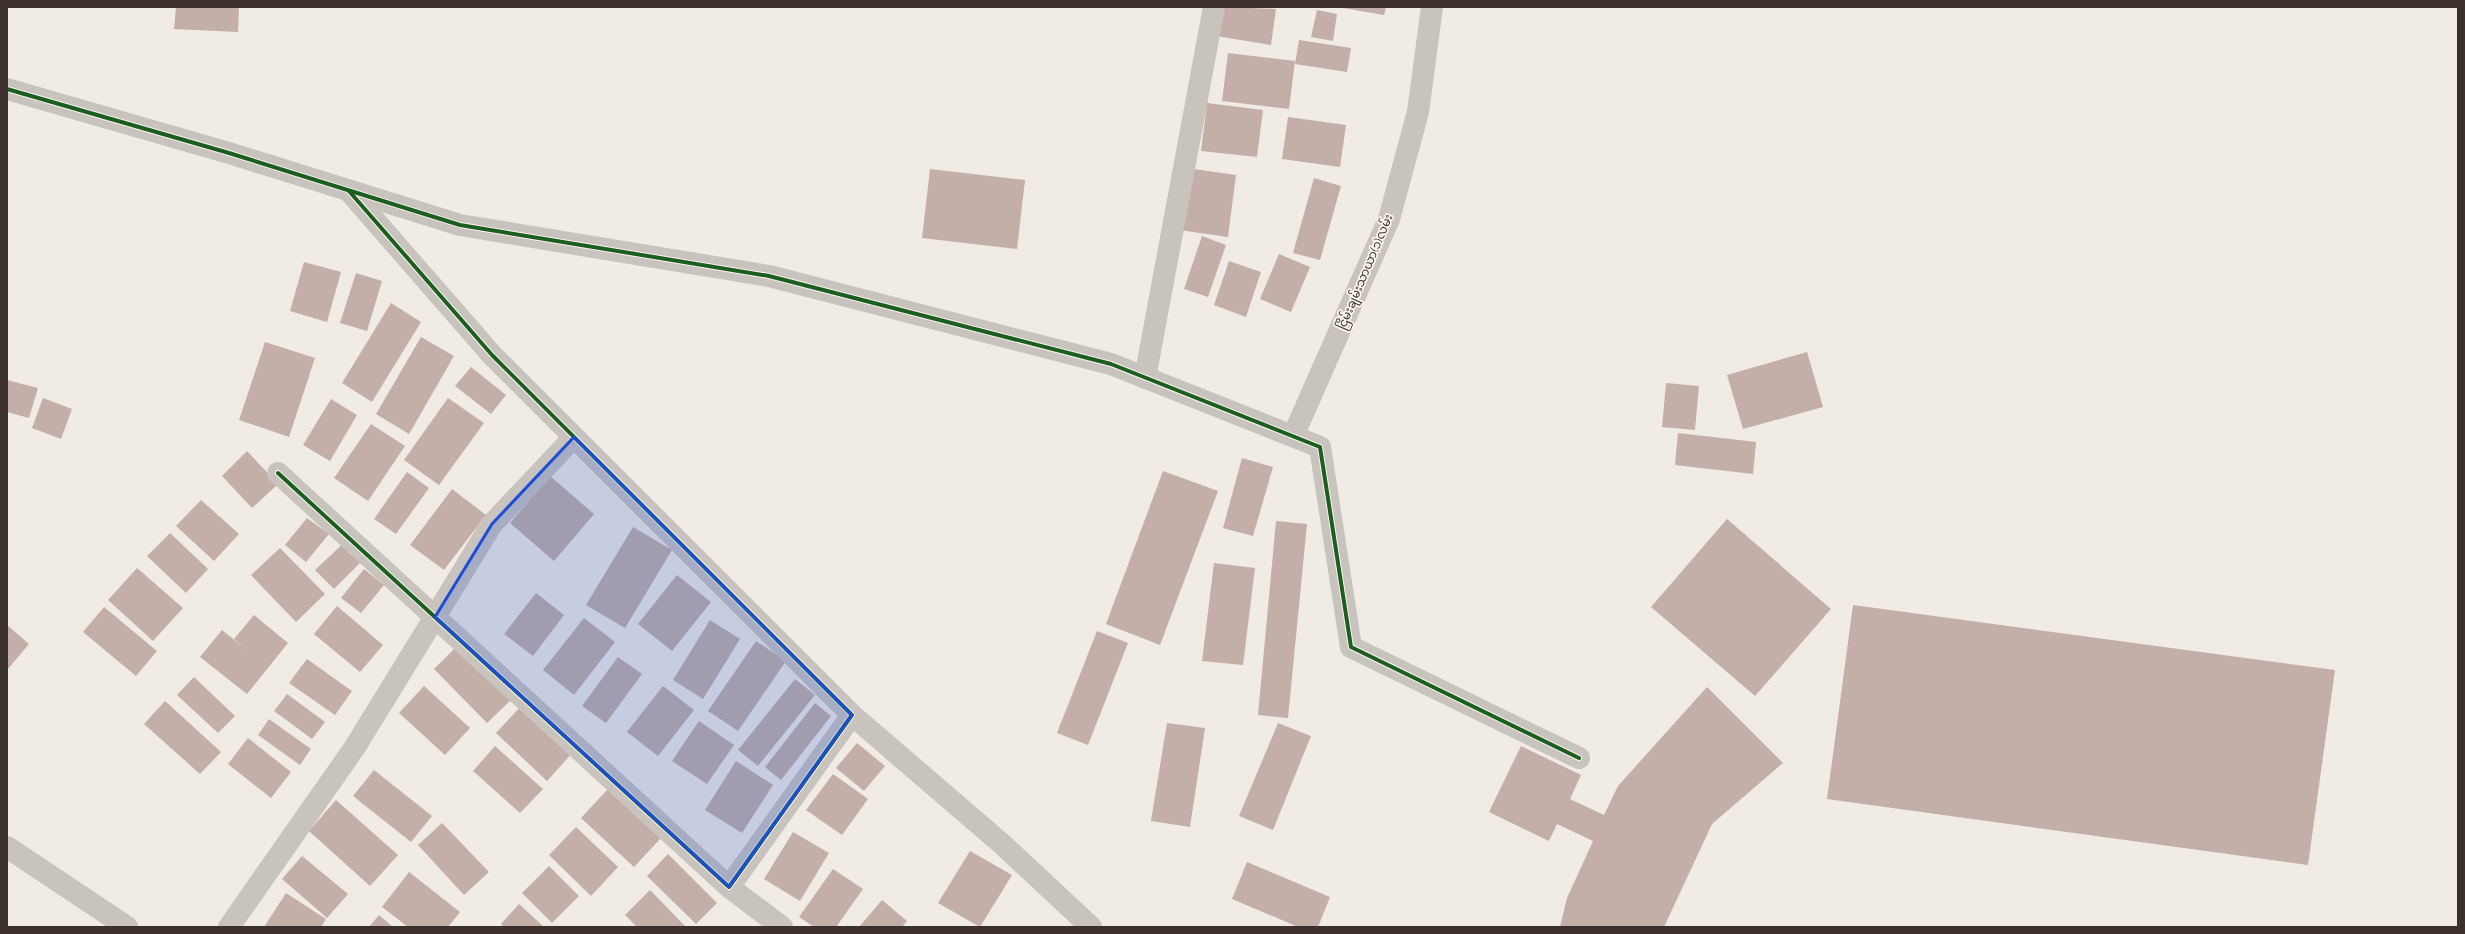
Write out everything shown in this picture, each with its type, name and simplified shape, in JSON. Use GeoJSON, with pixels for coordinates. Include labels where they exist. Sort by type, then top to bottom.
{"type":"FeatureCollection","features":[{"type":"Feature","properties":{"kind":"street"},"geometry":{"type":"LineString","coordinates":[[1145,378],[1214,7]]}},
{"type":"Feature","properties":{"kind":"street","name":"ငြိမ်းချမ်းသာယာ(၁)လမ်း"},"geometry":{"type":"LineString","coordinates":[[1293,436],[1389,219],[1418,112],[1432,7]]}},
{"type":"Feature","properties":{"kind":"street"},"geometry":{"type":"LineString","coordinates":[[7,89],[460,225],[768,276],[1111,364],[1320,446],[1350,647],[1579,758]]}},
{"type":"Feature","properties":{"kind":"street"},"geometry":{"type":"LineString","coordinates":[[349,191],[492,355],[852,715],[1002,844],[1091,927]]}},
{"type":"Feature","properties":{"kind":"street"},"geometry":{"type":"LineString","coordinates":[[229,927],[355,747],[492,524],[574,437]]}},
{"type":"Feature","properties":{"kind":"street"},"geometry":{"type":"LineString","coordinates":[[278,473],[730,887],[782,927]]}},
{"type":"Feature","properties":{"kind":"street"},"geometry":{"type":"LineString","coordinates":[[730,887],[852,715]]}},
{"type":"Feature","properties":{"kind":"street"},"geometry":{"type":"LineString","coordinates":[[7,847],[127,927]]}},
{"type":"Feature","properties":{"kind":"highlighted area"},"geometry":{"type":"Polygon","coordinates":[[[574,437],[852,715],[729,887],[435,617],[492,524],[574,437]]]}},
{"type":"Feature","properties":{"kind":"building"},"geometry":{"type":"Polygon","coordinates":[[[176,7],[239,7],[238,32],[174,29],[176,7]]]}},
{"type":"Feature","properties":{"kind":"building"},"geometry":{"type":"Polygon","coordinates":[[[1221,7],[1276,9],[1271,45],[1216,36],[1221,7]]]}},
{"type":"Feature","properties":{"kind":"building"},"geometry":{"type":"Polygon","coordinates":[[[1337,7],[1386,7],[1384,15],[1337,7]]]}},
{"type":"Feature","properties":{"kind":"building"},"geometry":{"type":"Polygon","coordinates":[[[1317,10],[1337,14],[1333,41],[1311,37],[1317,10]]]}},
{"type":"Feature","properties":{"kind":"building"},"geometry":{"type":"Polygon","coordinates":[[[1299,40],[1351,48],[1347,72],[1295,64],[1299,40]]]}},
{"type":"Feature","properties":{"kind":"building"},"geometry":{"type":"Polygon","coordinates":[[[1228,53],[1295,61],[1289,109],[1222,101],[1228,53]]]}},
{"type":"Feature","properties":{"kind":"building"},"geometry":{"type":"Polygon","coordinates":[[[1207,103],[1263,110],[1257,157],[1201,151],[1207,103]]]}},
{"type":"Feature","properties":{"kind":"building"},"geometry":{"type":"Polygon","coordinates":[[[1288,117],[1346,125],[1340,167],[1282,159],[1288,117]]]}},
{"type":"Feature","properties":{"kind":"building"},"geometry":{"type":"Polygon","coordinates":[[[1187,168],[1236,175],[1228,237],[1179,230],[1187,168]]]}},
{"type":"Feature","properties":{"kind":"building"},"geometry":{"type":"Polygon","coordinates":[[[930,169],[1025,180],[1017,249],[922,238],[930,169]]]}},
{"type":"Feature","properties":{"kind":"building"},"geometry":{"type":"Polygon","coordinates":[[[1314,178],[1341,186],[1320,260],[1293,253],[1314,178]]]}},
{"type":"Feature","properties":{"kind":"building"},"geometry":{"type":"Polygon","coordinates":[[[1202,236],[1226,245],[1208,297],[1184,289],[1202,236]]]}},
{"type":"Feature","properties":{"kind":"building"},"geometry":{"type":"Polygon","coordinates":[[[1279,254],[1310,267],[1291,312],[1260,299],[1279,254]]]}},
{"type":"Feature","properties":{"kind":"building"},"geometry":{"type":"Polygon","coordinates":[[[1229,261],[1261,272],[1246,317],[1214,305],[1229,261]]]}},
{"type":"Feature","properties":{"kind":"building"},"geometry":{"type":"Polygon","coordinates":[[[304,262],[341,272],[327,322],[290,311],[304,262]]]}},
{"type":"Feature","properties":{"kind":"building"},"geometry":{"type":"Polygon","coordinates":[[[356,273],[382,281],[367,331],[340,323],[356,273]]]}},
{"type":"Feature","properties":{"kind":"building"},"geometry":{"type":"Polygon","coordinates":[[[391,303],[421,322],[372,402],[342,383],[391,303]]]}},
{"type":"Feature","properties":{"kind":"building"},"geometry":{"type":"Polygon","coordinates":[[[421,337],[454,356],[409,434],[376,414],[421,337]]]}},
{"type":"Feature","properties":{"kind":"building"},"geometry":{"type":"Polygon","coordinates":[[[265,342],[315,358],[289,437],[239,420],[265,342]]]}},
{"type":"Feature","properties":{"kind":"building"},"geometry":{"type":"Polygon","coordinates":[[[1807,352],[1823,407],[1743,429],[1727,375],[1807,352]]]}},
{"type":"Feature","properties":{"kind":"building"},"geometry":{"type":"Polygon","coordinates":[[[471,367],[506,395],[491,414],[455,386],[471,367]]]}},
{"type":"Feature","properties":{"kind":"building"},"geometry":{"type":"Polygon","coordinates":[[[7,380],[38,388],[29,418],[7,412],[7,380]]]}},
{"type":"Feature","properties":{"kind":"building"},"geometry":{"type":"Polygon","coordinates":[[[1666,383],[1699,386],[1695,430],[1662,427],[1666,383]]]}},
{"type":"Feature","properties":{"kind":"building"},"geometry":{"type":"Polygon","coordinates":[[[43,398],[72,409],[61,439],[32,428],[43,398]]]}},
{"type":"Feature","properties":{"kind":"building"},"geometry":{"type":"Polygon","coordinates":[[[448,398],[484,423],[439,485],[404,460],[448,398]]]}},
{"type":"Feature","properties":{"kind":"building"},"geometry":{"type":"Polygon","coordinates":[[[331,399],[357,415],[330,461],[303,445],[331,399]]]}},
{"type":"Feature","properties":{"kind":"building"},"geometry":{"type":"Polygon","coordinates":[[[371,424],[405,446],[368,501],[334,478],[371,424]]]}},
{"type":"Feature","properties":{"kind":"building"},"geometry":{"type":"Polygon","coordinates":[[[1678,433],[1756,442],[1753,474],[1675,465],[1678,433]]]}},
{"type":"Feature","properties":{"kind":"building"},"geometry":{"type":"Polygon","coordinates":[[[247,451],[278,484],[252,508],[222,476],[247,451]]]}},
{"type":"Feature","properties":{"kind":"building"},"geometry":{"type":"Polygon","coordinates":[[[1242,458],[1273,467],[1253,536],[1223,528],[1242,458]]]}},
{"type":"Feature","properties":{"kind":"building"},"geometry":{"type":"Polygon","coordinates":[[[1163,471],[1218,491],[1160,645],[1106,624],[1163,471]]]}},
{"type":"Feature","properties":{"kind":"building"},"geometry":{"type":"Polygon","coordinates":[[[407,472],[429,488],[396,534],[374,519],[407,472]]]}},
{"type":"Feature","properties":{"kind":"building"},"geometry":{"type":"Polygon","coordinates":[[[550,476],[594,514],[554,561],[510,523],[550,476]]]}},
{"type":"Feature","properties":{"kind":"building"},"geometry":{"type":"Polygon","coordinates":[[[452,489],[486,515],[444,570],[410,545],[452,489]]]}},
{"type":"Feature","properties":{"kind":"building"},"geometry":{"type":"Polygon","coordinates":[[[201,500],[239,534],[214,561],[176,526],[201,500]]]}},
{"type":"Feature","properties":{"kind":"building"},"geometry":{"type":"Polygon","coordinates":[[[307,518],[329,534],[306,562],[285,545],[307,518]]]}},
{"type":"Feature","properties":{"kind":"building"},"geometry":{"type":"Polygon","coordinates":[[[1727,519],[1831,609],[1755,696],[1651,607],[1727,519]]]}},
{"type":"Feature","properties":{"kind":"building"},"geometry":{"type":"Polygon","coordinates":[[[1276,521],[1307,524],[1288,718],[1258,715],[1276,521]]]}},
{"type":"Feature","properties":{"kind":"building"},"geometry":{"type":"Polygon","coordinates":[[[633,527],[672,550],[625,628],[586,605],[633,527]]]}},
{"type":"Feature","properties":{"kind":"building"},"geometry":{"type":"Polygon","coordinates":[[[170,533],[208,569],[186,593],[147,556],[170,533]]]}},
{"type":"Feature","properties":{"kind":"building"},"geometry":{"type":"Polygon","coordinates":[[[346,541],[364,559],[334,589],[315,570],[346,541]]]}},
{"type":"Feature","properties":{"kind":"building"},"geometry":{"type":"Polygon","coordinates":[[[280,548],[325,594],[296,622],[251,575],[280,548]]]}},
{"type":"Feature","properties":{"kind":"building"},"geometry":{"type":"Polygon","coordinates":[[[1214,563],[1255,568],[1243,665],[1202,661],[1214,563]]]}},
{"type":"Feature","properties":{"kind":"building"},"geometry":{"type":"Polygon","coordinates":[[[137,568],[183,608],[153,641],[108,600],[137,568]]]}},
{"type":"Feature","properties":{"kind":"building"},"geometry":{"type":"Polygon","coordinates":[[[364,569],[384,585],[361,613],[341,598],[364,569]]]}},
{"type":"Feature","properties":{"kind":"building"},"geometry":{"type":"Polygon","coordinates":[[[677,575],[711,602],[672,651],[638,624],[677,575]]]}},
{"type":"Feature","properties":{"kind":"building"},"geometry":{"type":"Polygon","coordinates":[[[536,593],[564,615],[533,656],[504,634],[536,593]]]}},
{"type":"Feature","properties":{"kind":"building"},"geometry":{"type":"Polygon","coordinates":[[[1853,605],[2335,670],[2308,865],[1827,799],[1853,605]]]}},
{"type":"Feature","properties":{"kind":"building"},"geometry":{"type":"Polygon","coordinates":[[[337,606],[383,645],[360,672],[314,634],[337,606]]]}},
{"type":"Feature","properties":{"kind":"building"},"geometry":{"type":"Polygon","coordinates":[[[104,607],[157,651],[136,676],[83,632],[104,607]]]}},
{"type":"Feature","properties":{"kind":"building"},"geometry":{"type":"Polygon","coordinates":[[[254,615],[288,643],[247,694],[200,657],[222,630],[247,650],[234,639],[254,615]]]}},
{"type":"Feature","properties":{"kind":"building"},"geometry":{"type":"Polygon","coordinates":[[[584,618],[615,642],[574,695],[543,670],[584,618]]]}},
{"type":"Feature","properties":{"kind":"building"},"geometry":{"type":"Polygon","coordinates":[[[710,620],[740,639],[703,699],[673,680],[710,620]]]}},
{"type":"Feature","properties":{"kind":"building"},"geometry":{"type":"Polygon","coordinates":[[[7,625],[29,644],[7,670],[7,625]]]}},
{"type":"Feature","properties":{"kind":"building"},"geometry":{"type":"Polygon","coordinates":[[[1097,631],[1128,643],[1088,745],[1057,733],[1097,631]]]}},
{"type":"Feature","properties":{"kind":"building"},"geometry":{"type":"Polygon","coordinates":[[[756,641],[786,661],[738,731],[708,711],[756,641]]]}},
{"type":"Feature","properties":{"kind":"building"},"geometry":{"type":"Polygon","coordinates":[[[460,643],[514,697],[487,723],[434,669],[460,643]]]}},
{"type":"Feature","properties":{"kind":"building"},"geometry":{"type":"Polygon","coordinates":[[[618,657],[642,674],[606,723],[582,706],[618,657]]]}},
{"type":"Feature","properties":{"kind":"building"},"geometry":{"type":"Polygon","coordinates":[[[307,659],[352,691],[335,715],[289,683],[307,659]]]}},
{"type":"Feature","properties":{"kind":"building"},"geometry":{"type":"Polygon","coordinates":[[[194,677],[235,716],[218,733],[177,695],[194,677]]]}},
{"type":"Feature","properties":{"kind":"building"},"geometry":{"type":"Polygon","coordinates":[[[795,679],[815,695],[758,766],[738,750],[795,679]]]}},
{"type":"Feature","properties":{"kind":"building"},"geometry":{"type":"Polygon","coordinates":[[[424,686],[470,728],[445,755],[399,713],[424,686]]]}},
{"type":"Feature","properties":{"kind":"building"},"geometry":{"type":"Polygon","coordinates":[[[663,686],[694,710],[658,756],[627,732],[663,686]]]}},
{"type":"Feature","properties":{"kind":"building"},"geometry":{"type":"Polygon","coordinates":[[[1707,687],[1783,763],[1712,824],[1664,927],[1560,927],[1567,898],[1593,841],[1557,824],[1549,841],[1489,812],[1521,746],[1581,775],[1570,799],[1604,815],[1618,786],[1707,687]]]}},
{"type":"Feature","properties":{"kind":"building"},"geometry":{"type":"Polygon","coordinates":[[[287,694],[325,722],[312,739],[274,711],[287,694]]]}},
{"type":"Feature","properties":{"kind":"building"},"geometry":{"type":"Polygon","coordinates":[[[165,701],[221,752],[200,774],[144,724],[165,701]]]}},
{"type":"Feature","properties":{"kind":"building"},"geometry":{"type":"Polygon","coordinates":[[[815,703],[831,716],[781,780],[765,767],[815,703]]]}},
{"type":"Feature","properties":{"kind":"building"},"geometry":{"type":"Polygon","coordinates":[[[522,705],[573,752],[547,781],[496,733],[522,705]]]}},
{"type":"Feature","properties":{"kind":"building"},"geometry":{"type":"Polygon","coordinates":[[[269,719],[311,749],[300,765],[258,735],[269,719]]]}},
{"type":"Feature","properties":{"kind":"building"},"geometry":{"type":"Polygon","coordinates":[[[699,721],[734,745],[707,784],[672,761],[699,721]]]}},
{"type":"Feature","properties":{"kind":"building"},"geometry":{"type":"Polygon","coordinates":[[[1167,723],[1205,728],[1190,827],[1151,821],[1167,723]]]}},
{"type":"Feature","properties":{"kind":"building"},"geometry":{"type":"Polygon","coordinates":[[[1278,723],[1311,736],[1273,830],[1239,816],[1278,723]]]}},
{"type":"Feature","properties":{"kind":"building"},"geometry":{"type":"Polygon","coordinates":[[[248,738],[291,772],[271,798],[228,764],[248,738]]]}},
{"type":"Feature","properties":{"kind":"building"},"geometry":{"type":"Polygon","coordinates":[[[857,743],[885,766],[864,791],[836,768],[857,743]]]}},
{"type":"Feature","properties":{"kind":"building"},"geometry":{"type":"Polygon","coordinates":[[[495,746],[543,789],[520,813],[473,771],[495,746]]]}},
{"type":"Feature","properties":{"kind":"building"},"geometry":{"type":"Polygon","coordinates":[[[736,761],[773,785],[742,833],[705,810],[736,761]]]}},
{"type":"Feature","properties":{"kind":"building"},"geometry":{"type":"Polygon","coordinates":[[[374,770],[432,816],[411,842],[353,796],[374,770]]]}},
{"type":"Feature","properties":{"kind":"building"},"geometry":{"type":"Polygon","coordinates":[[[833,774],[868,799],[842,835],[806,810],[833,774]]]}},
{"type":"Feature","properties":{"kind":"building"},"geometry":{"type":"Polygon","coordinates":[[[608,789],[661,838],[634,867],[581,818],[608,789]]]}},
{"type":"Feature","properties":{"kind":"building"},"geometry":{"type":"Polygon","coordinates":[[[336,800],[398,855],[370,886],[309,831],[336,800]]]}},
{"type":"Feature","properties":{"kind":"building"},"geometry":{"type":"Polygon","coordinates":[[[442,823],[489,872],[464,895],[418,845],[442,823]]]}},
{"type":"Feature","properties":{"kind":"building"},"geometry":{"type":"Polygon","coordinates":[[[576,827],[618,867],[591,896],[549,855],[576,827]]]}},
{"type":"Feature","properties":{"kind":"building"},"geometry":{"type":"Polygon","coordinates":[[[793,832],[829,853],[800,901],[764,879],[793,832]]]}},
{"type":"Feature","properties":{"kind":"building"},"geometry":{"type":"Polygon","coordinates":[[[970,851],[1012,875],[980,927],[938,903],[970,851]]]}},
{"type":"Feature","properties":{"kind":"building"},"geometry":{"type":"Polygon","coordinates":[[[668,854],[717,903],[696,924],[647,876],[668,854]]]}},
{"type":"Feature","properties":{"kind":"building"},"geometry":{"type":"Polygon","coordinates":[[[302,856],[348,894],[327,918],[282,879],[302,856]]]}},
{"type":"Feature","properties":{"kind":"building"},"geometry":{"type":"Polygon","coordinates":[[[1247,862],[1330,897],[1318,927],[1298,927],[1232,899],[1247,862]]]}},
{"type":"Feature","properties":{"kind":"building"},"geometry":{"type":"Polygon","coordinates":[[[549,866],[579,896],[552,923],[522,893],[549,866]]]}},
{"type":"Feature","properties":{"kind":"building"},"geometry":{"type":"Polygon","coordinates":[[[833,869],[863,889],[836,927],[814,927],[799,917],[833,869]]]}},
{"type":"Feature","properties":{"kind":"building"},"geometry":{"type":"Polygon","coordinates":[[[409,872],[460,912],[448,927],[408,927],[382,907],[409,872]]]}},
{"type":"Feature","properties":{"kind":"building"},"geometry":{"type":"Polygon","coordinates":[[[650,890],[686,927],[637,927],[625,915],[650,890]]]}},
{"type":"Feature","properties":{"kind":"building"},"geometry":{"type":"Polygon","coordinates":[[[286,893],[326,919],[321,927],[264,927],[286,893]]]}},
{"type":"Feature","properties":{"kind":"building"},"geometry":{"type":"Polygon","coordinates":[[[882,900],[907,921],[902,927],[859,927],[882,900]]]}},
{"type":"Feature","properties":{"kind":"building"},"geometry":{"type":"Polygon","coordinates":[[[519,904],[544,927],[504,927],[501,924],[519,904]]]}},
{"type":"Feature","properties":{"kind":"building"},"geometry":{"type":"Polygon","coordinates":[[[379,915],[393,927],[369,927],[379,915]]]}},
{"type":"Feature","properties":{"kind":"cycle path"},"geometry":{"type":"LineString","coordinates":[[7,89],[229,153],[460,225],[769,276],[1111,364],[1320,447],[1351,647],[1579,758]]}},
{"type":"Feature","properties":{"kind":"cycle path"},"geometry":{"type":"LineString","coordinates":[[278,473],[729,887],[852,715],[492,355],[349,191]]}}]}
